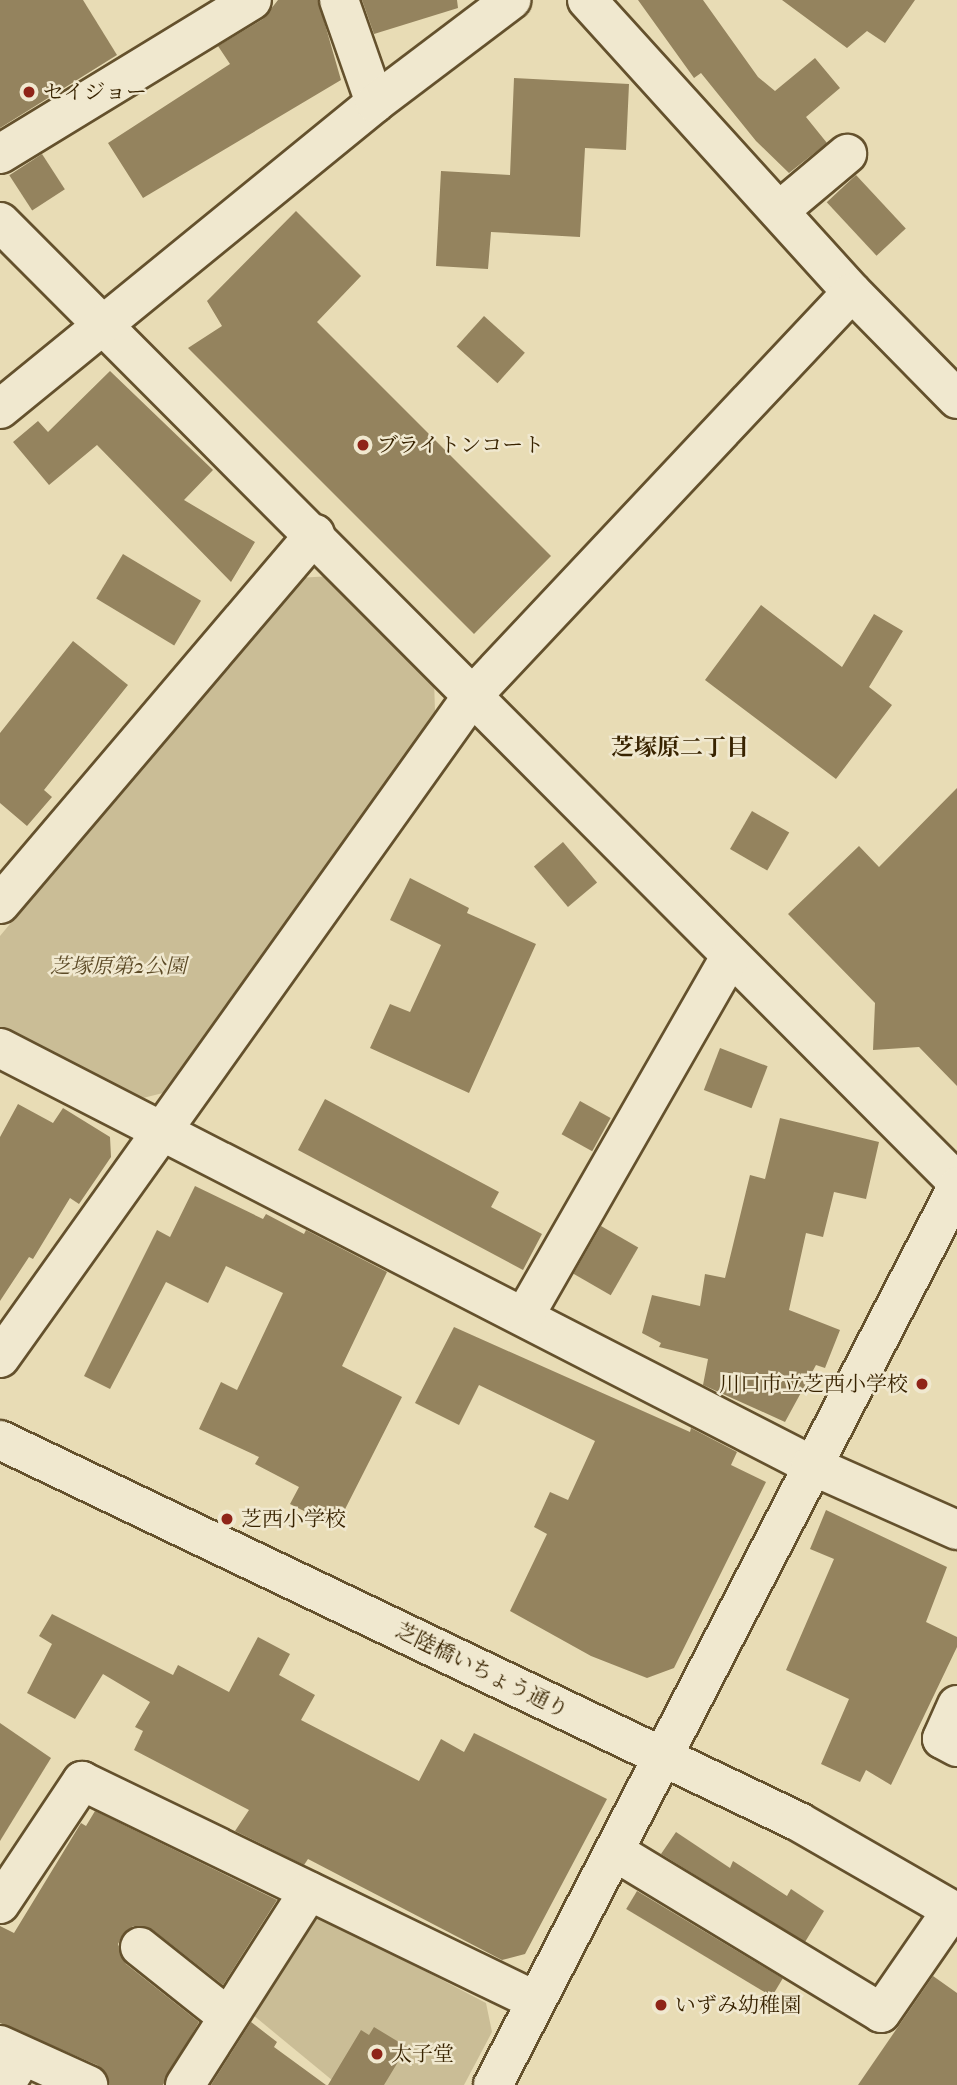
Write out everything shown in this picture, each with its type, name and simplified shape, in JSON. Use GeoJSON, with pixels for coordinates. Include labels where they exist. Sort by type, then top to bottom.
{"type":"FeatureCollection","features":[{"type":"Feature","properties":{"kind":"street"},"geometry":{"type":"LineString","coordinates":[[0,154],[252,0]]}},
{"type":"Feature","properties":{"kind":"street"},"geometry":{"type":"LineString","coordinates":[[339,0],[375,103]]}},
{"type":"Feature","properties":{"kind":"street"},"geometry":{"type":"LineString","coordinates":[[0,409],[107,325],[375,103],[511,0]]}},
{"type":"Feature","properties":{"kind":"street"},"geometry":{"type":"LineString","coordinates":[[587,0],[852,292],[957,399]]}},
{"type":"Feature","properties":{"kind":"street"},"geometry":{"type":"LineString","coordinates":[[779,211],[847,154]]}},
{"type":"Feature","properties":{"kind":"street"},"geometry":{"type":"LineString","coordinates":[[0,222],[107,325],[957,1182]]}},
{"type":"Feature","properties":{"kind":"street"},"geometry":{"type":"LineString","coordinates":[[0,1358],[164,1132],[473,695],[852,292]]}},
{"type":"Feature","properties":{"kind":"street"},"geometry":{"type":"LineString","coordinates":[[0,904],[315,534]]}},
{"type":"Feature","properties":{"kind":"street"},"geometry":{"type":"LineString","coordinates":[[525,1315],[732,956]]}},
{"type":"Feature","properties":{"kind":"street"},"geometry":{"type":"LineString","coordinates":[[0,1048],[525,1315],[811,1465],[957,1530]]}},
{"type":"Feature","properties":{"kind":"street"},"geometry":{"type":"LineString","coordinates":[[493,2085],[957,1187]]}},
{"type":"Feature","properties":{"kind":"street","name":"芝陸橋いちょう通り"},"geometry":{"type":"LineString","coordinates":[[0,1440],[799,1822],[955,1911]]}},
{"type":"Feature","properties":{"kind":"street"},"geometry":{"type":"LineString","coordinates":[[957,1705],[942,1739],[957,1747]]}},
{"type":"Feature","properties":{"kind":"street"},"geometry":{"type":"LineString","coordinates":[[0,1904],[82,1781],[536,2001]]}},
{"type":"Feature","properties":{"kind":"street"},"geometry":{"type":"LineString","coordinates":[[614,1851],[881,2013],[955,1911]]}},
{"type":"Feature","properties":{"kind":"street"},"geometry":{"type":"LineString","coordinates":[[185,2085],[309,1891]]}},
{"type":"Feature","properties":{"kind":"street"},"geometry":{"type":"LineString","coordinates":[[141,1947],[228,2017]]}},
{"type":"Feature","properties":{"kind":"street"},"geometry":{"type":"LineString","coordinates":[[10,2062],[88,2085]]}},
{"type":"Feature","properties":{"kind":"green space","name":"芝塚原第2公園"},"geometry":{"type":"Polygon","coordinates":[[[332,576],[434,680],[435,712],[163,1093],[135,1100],[0,1030],[0,936],[297,578],[332,576]]]}},
{"type":"Feature","properties":{"kind":"green space"},"geometry":{"type":"Polygon","coordinates":[[[320,1916],[486,2003],[492,2032],[464,2085],[338,2085],[253,2015],[308,1924],[320,1916]]]}},
{"type":"Feature","properties":{"kind":"building","name":"セイジョー"},"geometry":{"type":"Polygon","coordinates":[[[0,0],[83,0],[117,55],[0,128],[0,0]]]}},
{"type":"Feature","properties":{"kind":"building"},"geometry":{"type":"Polygon","coordinates":[[[278,0],[318,0],[341,80],[143,198],[108,143],[230,64],[218,46],[263,19],[278,0]]]}},
{"type":"Feature","properties":{"kind":"building"},"geometry":{"type":"Polygon","coordinates":[[[362,0],[457,0],[458,8],[374,34],[362,0]]]}},
{"type":"Feature","properties":{"kind":"building"},"geometry":{"type":"Polygon","coordinates":[[[638,0],[703,0],[758,77],[775,91],[815,58],[840,88],[806,117],[827,143],[789,173],[756,141],[701,73],[694,78],[638,0]]]}},
{"type":"Feature","properties":{"kind":"building"},"geometry":{"type":"Polygon","coordinates":[[[782,0],[915,0],[885,43],[867,31],[847,48],[782,0]]]}},
{"type":"Feature","properties":{"kind":"building"},"geometry":{"type":"Polygon","coordinates":[[[514,78],[629,84],[626,150],[585,148],[580,237],[491,232],[488,269],[436,266],[441,171],[510,175],[514,78]]]}},
{"type":"Feature","properties":{"kind":"building"},"geometry":{"type":"Polygon","coordinates":[[[42,154],[65,189],[32,210],[9,175],[42,154]]]}},
{"type":"Feature","properties":{"kind":"building"},"geometry":{"type":"Polygon","coordinates":[[[856,175],[906,228],[877,256],[827,202],[856,175]]]}},
{"type":"Feature","properties":{"kind":"building","name":"ブライトンコート"},"geometry":{"type":"Polygon","coordinates":[[[296,211],[361,276],[317,322],[551,556],[474,634],[188,348],[222,326],[207,301],[296,211]]]}},
{"type":"Feature","properties":{"kind":"building"},"geometry":{"type":"Polygon","coordinates":[[[484,316],[525,353],[497,383],[457,346],[484,316]]]}},
{"type":"Feature","properties":{"kind":"building"},"geometry":{"type":"Polygon","coordinates":[[[110,371],[213,470],[184,500],[255,542],[231,582],[97,445],[49,485],[13,442],[38,421],[48,432],[110,371]]]}},
{"type":"Feature","properties":{"kind":"building"},"geometry":{"type":"Polygon","coordinates":[[[123,554],[201,601],[174,645],[96,599],[123,554]]]}},
{"type":"Feature","properties":{"kind":"building"},"geometry":{"type":"Polygon","coordinates":[[[761,605],[842,667],[874,614],[903,631],[869,687],[892,705],[836,779],[705,680],[761,605]]]}},
{"type":"Feature","properties":{"kind":"building"},"geometry":{"type":"Polygon","coordinates":[[[73,641],[128,685],[44,790],[52,797],[27,826],[0,803],[0,733],[73,641]]]}},
{"type":"Feature","properties":{"kind":"building"},"geometry":{"type":"Polygon","coordinates":[[[957,788],[957,1086],[919,1047],[873,1050],[875,1003],[788,914],[859,846],[879,867],[957,788]]]}},
{"type":"Feature","properties":{"kind":"building"},"geometry":{"type":"Polygon","coordinates":[[[752,811],[789,832],[767,871],[730,849],[752,811]]]}},
{"type":"Feature","properties":{"kind":"building"},"geometry":{"type":"Polygon","coordinates":[[[563,842],[597,883],[568,907],[534,866],[563,842]]]}},
{"type":"Feature","properties":{"kind":"building"},"geometry":{"type":"Polygon","coordinates":[[[410,878],[469,908],[467,913],[536,944],[469,1093],[370,1048],[390,1004],[410,1012],[441,945],[390,920],[410,878]]]}},
{"type":"Feature","properties":{"kind":"building"},"geometry":{"type":"Polygon","coordinates":[[[720,1048],[768,1066],[751,1108],[704,1090],[720,1048]]]}},
{"type":"Feature","properties":{"kind":"building"},"geometry":{"type":"Polygon","coordinates":[[[325,1099],[499,1192],[491,1207],[542,1234],[523,1270],[298,1150],[325,1099]]]}},
{"type":"Feature","properties":{"kind":"building"},"geometry":{"type":"Polygon","coordinates":[[[580,1101],[611,1118],[592,1151],[562,1134],[580,1101]]]}},
{"type":"Feature","properties":{"kind":"building"},"geometry":{"type":"Polygon","coordinates":[[[18,1104],[53,1123],[63,1108],[110,1137],[111,1157],[79,1204],[70,1198],[33,1259],[29,1257],[0,1301],[0,1137],[18,1104]]]}},
{"type":"Feature","properties":{"kind":"building"},"geometry":{"type":"Polygon","coordinates":[[[780,1118],[879,1142],[866,1199],[834,1192],[823,1237],[806,1233],[789,1310],[840,1330],[825,1368],[816,1365],[785,1422],[703,1385],[708,1359],[659,1347],[661,1343],[642,1333],[652,1295],[700,1306],[705,1274],[725,1278],[750,1175],[765,1179],[780,1118]]]}},
{"type":"Feature","properties":{"kind":"building"},"geometry":{"type":"Polygon","coordinates":[[[195,1186],[263,1219],[266,1214],[304,1234],[306,1230],[387,1272],[342,1366],[402,1397],[336,1527],[290,1504],[299,1487],[255,1464],[259,1457],[199,1429],[221,1382],[237,1390],[283,1293],[226,1266],[208,1303],[166,1282],[110,1389],[84,1376],[157,1230],[170,1237],[195,1186]]]}},
{"type":"Feature","properties":{"kind":"building"},"geometry":{"type":"Polygon","coordinates":[[[601,1226],[638,1248],[611,1295],[574,1274],[601,1226]]]}},
{"type":"Feature","properties":{"kind":"building"},"geometry":{"type":"Polygon","coordinates":[[[454,1327],[690,1432],[691,1428],[737,1452],[731,1465],[766,1482],[674,1668],[647,1678],[591,1656],[510,1611],[547,1534],[534,1527],[550,1492],[568,1500],[595,1441],[479,1385],[459,1425],[415,1403],[454,1327]]]}},
{"type":"Feature","properties":{"kind":"building"},"geometry":{"type":"Polygon","coordinates":[[[826,1510],[947,1567],[926,1622],[957,1637],[957,1647],[891,1785],[866,1770],[860,1782],[821,1764],[849,1699],[786,1670],[834,1559],[810,1549],[826,1510]]]}},
{"type":"Feature","properties":{"kind":"building"},"geometry":{"type":"Polygon","coordinates":[[[52,1614],[173,1675],[178,1665],[229,1692],[258,1637],[290,1654],[279,1675],[315,1695],[301,1720],[419,1781],[441,1739],[464,1752],[474,1733],[607,1799],[525,1954],[502,1960],[308,1859],[304,1865],[235,1831],[249,1810],[134,1750],[143,1731],[135,1727],[150,1702],[103,1674],[75,1719],[27,1693],[52,1644],[39,1636],[52,1614]]]}},
{"type":"Feature","properties":{"kind":"building"},"geometry":{"type":"Polygon","coordinates":[[[0,1723],[51,1758],[0,1841],[0,1723]]]}},
{"type":"Feature","properties":{"kind":"building"},"geometry":{"type":"Polygon","coordinates":[[[95,1811],[277,1900],[223,1985],[153,1930],[133,1926],[123,1934],[118,1944],[126,1964],[199,2022],[163,2085],[110,2085],[106,2073],[97,2065],[0,2023],[0,1926],[14,1933],[81,1823],[86,1826],[95,1811]]]}},
{"type":"Feature","properties":{"kind":"building"},"geometry":{"type":"Polygon","coordinates":[[[676,1832],[730,1868],[733,1861],[787,1896],[791,1889],[824,1911],[805,1942],[661,1854],[676,1832]]]}},
{"type":"Feature","properties":{"kind":"building"},"geometry":{"type":"Polygon","coordinates":[[[637,1891],[783,1979],[772,1997],[626,1909],[637,1891]]]}},
{"type":"Feature","properties":{"kind":"building"},"geometry":{"type":"Polygon","coordinates":[[[933,1976],[957,1993],[957,2085],[858,2085],[933,1976]]]}},
{"type":"Feature","properties":{"kind":"building"},"geometry":{"type":"Polygon","coordinates":[[[251,2022],[277,2042],[274,2047],[326,2085],[211,2085],[251,2022]]]}},
{"type":"Feature","properties":{"kind":"building","name":"太子堂"},"geometry":{"type":"Polygon","coordinates":[[[374,2027],[407,2047],[384,2085],[328,2085],[361,2030],[369,2035],[374,2027]]]}},
{"type":"Feature","properties":{"kind":"place","name":"セイジョー"},"geometry":{"type":"Point","coordinates":[29,92]}},
{"type":"Feature","properties":{"kind":"place","name":"ブライトンコート"},"geometry":{"type":"Point","coordinates":[363,445]}},
{"type":"Feature","properties":{"kind":"place","name":"川口市立芝西小学校"},"geometry":{"type":"Point","coordinates":[922,1384]}},
{"type":"Feature","properties":{"kind":"place","name":"芝西小学校"},"geometry":{"type":"Point","coordinates":[227,1519]}},
{"type":"Feature","properties":{"kind":"place","name":"いずみ幼稚園"},"geometry":{"type":"Point","coordinates":[661,2005]}},
{"type":"Feature","properties":{"kind":"place","name":"太子堂"},"geometry":{"type":"Point","coordinates":[377,2054]}},
{"type":"Feature","properties":{"kind":"district","name":"芝塚原二丁目"},"geometry":{"type":"Point","coordinates":[680,748]}}]}
